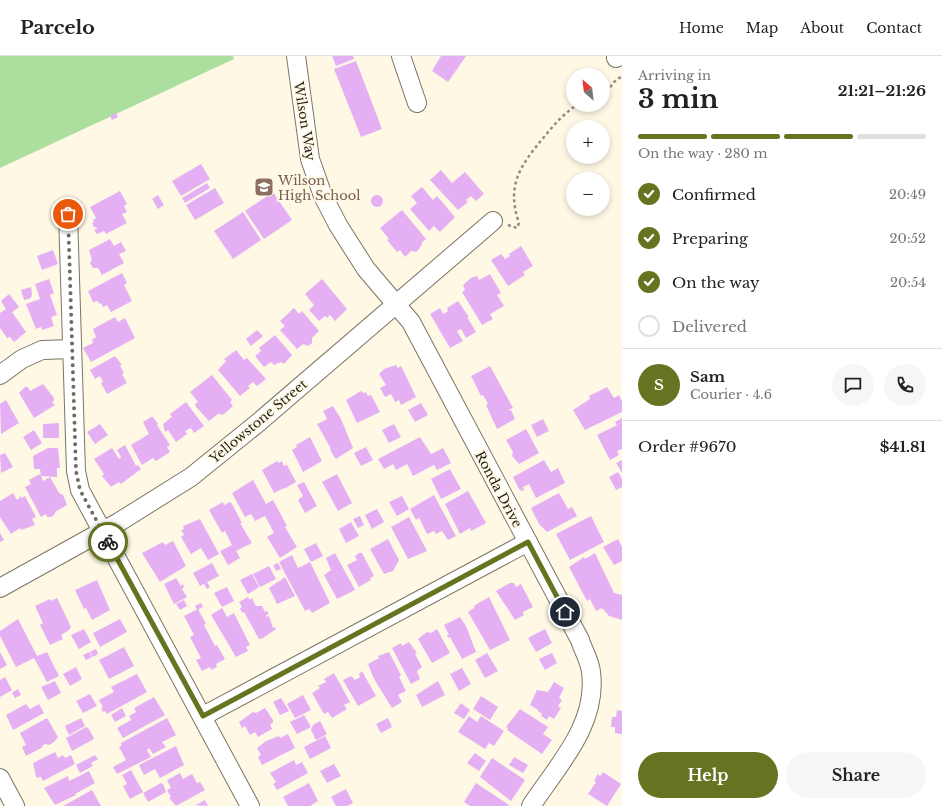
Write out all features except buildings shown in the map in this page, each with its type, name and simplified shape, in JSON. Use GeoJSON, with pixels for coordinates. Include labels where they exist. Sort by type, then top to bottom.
{"type":"FeatureCollection","features":[{"type":"Feature","properties":{"kind":"street","name":"Wilson Way"},"geometry":{"type":"LineString","coordinates":[[296,56],[310,159],[323,196],[338,225],[366,268],[397,304]]}},
{"type":"Feature","properties":{"kind":"street"},"geometry":{"type":"LineString","coordinates":[[401,56],[417,103]]}},
{"type":"Feature","properties":{"kind":"street"},"geometry":{"type":"LineString","coordinates":[[68,214],[76,471],[80,490],[203,716],[250,806]]}},
{"type":"Feature","properties":{"kind":"street","name":"Yellowstone Street"},"geometry":{"type":"LineString","coordinates":[[0,588],[102,531],[191,477],[259,422],[493,221]]}},
{"type":"Feature","properties":{"kind":"street","name":"Ronda Drive"},"geometry":{"type":"LineString","coordinates":[[397,304],[411,322],[580,640],[591,670],[592,692],[589,710],[582,729],[531,806]]}},
{"type":"Feature","properties":{"kind":"street"},"geometry":{"type":"LineString","coordinates":[[0,375],[22,359],[42,350],[72,349]]}},
{"type":"Feature","properties":{"kind":"street"},"geometry":{"type":"LineString","coordinates":[[203,716],[528,542]]}},
{"type":"Feature","properties":{"kind":"street"},"geometry":{"type":"LineString","coordinates":[[0,778],[15,806]]}},
{"type":"Feature","properties":{"kind":"path"},"geometry":{"type":"LineString","coordinates":[[610,87],[622,76]]}},
{"type":"Feature","properties":{"kind":"path"},"geometry":{"type":"LineString","coordinates":[[493,221],[517,228],[519,223],[513,204],[513,196],[519,171],[527,158],[557,122],[569,112]]}},
{"type":"Feature","properties":{"kind":"green space"},"geometry":{"type":"Polygon","coordinates":[[[0,56],[233,56],[234,59],[0,168],[0,56]]]}},
{"type":"Feature","properties":{"kind":"way so far"},"geometry":{"type":"LineString","coordinates":[[68,214],[76,471],[80,490],[108,542]]}},
{"type":"Feature","properties":{"kind":"place","name":"Wilson High School"},"geometry":{"type":"Point","coordinates":[264,187]}},
{"type":"Feature","properties":{"kind":"route"},"geometry":{"type":"LineString","coordinates":[[108,542],[203,716],[528,542],[565,612]]}}]}
